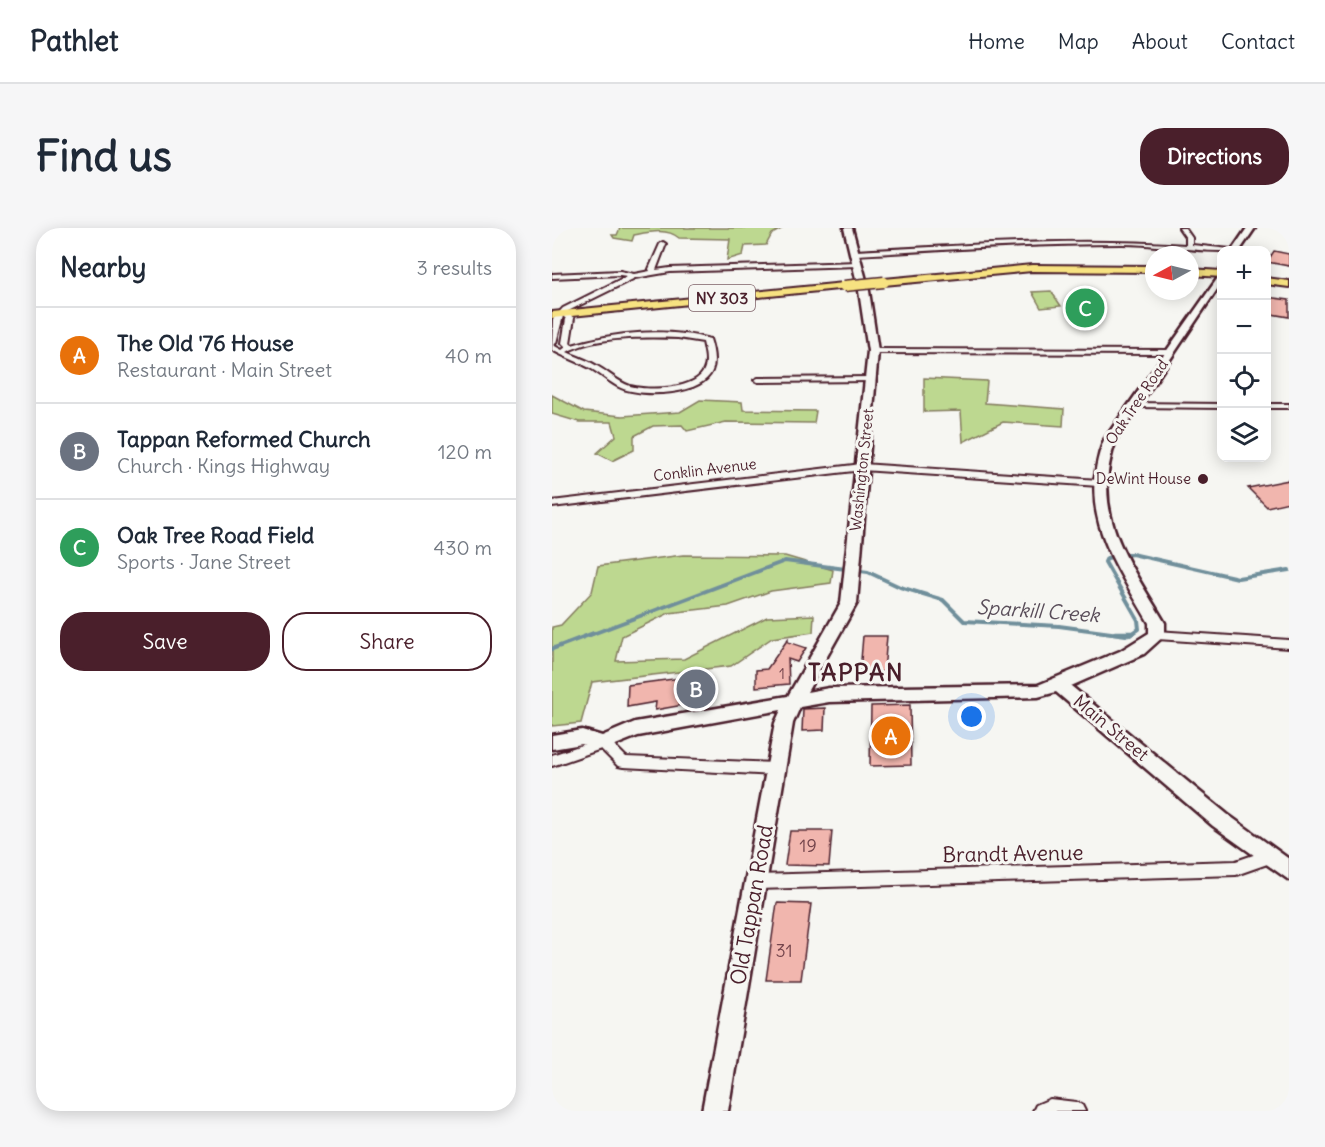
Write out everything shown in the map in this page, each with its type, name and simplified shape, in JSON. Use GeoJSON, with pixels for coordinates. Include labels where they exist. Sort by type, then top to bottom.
{"type":"FeatureCollection","features":[{"type":"Feature","properties":{"kind":"main road","name":"NY 303"},"geometry":{"type":"LineString","coordinates":[[558,314],[1025,269],[1145,269]]}},
{"type":"Feature","properties":{"kind":"main road"},"geometry":{"type":"LineString","coordinates":[[1199,273],[1217,275]]}},
{"type":"Feature","properties":{"kind":"main road"},"geometry":{"type":"LineString","coordinates":[[1271,281],[1289,284]]}},
{"type":"Feature","properties":{"kind":"street","name":"Washington Street"},"geometry":{"type":"LineString","coordinates":[[792,700],[838,631],[849,603],[873,351],[871,325],[856,253],[848,228]]}},
{"type":"Feature","properties":{"kind":"street"},"geometry":{"type":"LineString","coordinates":[[856,253],[1009,242],[1126,242],[1189,246],[1189,238],[1182,228]]}},
{"type":"Feature","properties":{"kind":"street"},"geometry":{"type":"LineString","coordinates":[[1239,246],[1251,228]]}},
{"type":"Feature","properties":{"kind":"street"},"geometry":{"type":"LineString","coordinates":[[654,272],[663,244]]}},
{"type":"Feature","properties":{"kind":"street"},"geometry":{"type":"LineString","coordinates":[[1199,247],[1217,248]]}},
{"type":"Feature","properties":{"kind":"street"},"geometry":{"type":"LineString","coordinates":[[561,353],[570,346],[633,338],[701,338],[707,341],[709,366],[701,381],[688,387],[627,388],[591,366],[561,353],[552,345],[558,314],[633,276],[654,272],[858,264]]}},
{"type":"Feature","properties":{"kind":"street"},"geometry":{"type":"LineString","coordinates":[[552,276],[620,273],[633,276]]}},
{"type":"Feature","properties":{"kind":"street","name":"Oak Tree Road"},"geometry":{"type":"LineString","coordinates":[[1157,635],[1157,623],[1113,547],[1105,524],[1099,483],[1104,451],[1217,281]]}},
{"type":"Feature","properties":{"kind":"street"},"geometry":{"type":"LineString","coordinates":[[558,314],[570,318],[566,343],[570,346]]}},
{"type":"Feature","properties":{"kind":"street"},"geometry":{"type":"LineString","coordinates":[[873,351],[1171,352]]}},
{"type":"Feature","properties":{"kind":"street"},"geometry":{"type":"LineString","coordinates":[[758,380],[871,379]]}},
{"type":"Feature","properties":{"kind":"street"},"geometry":{"type":"LineString","coordinates":[[1135,405],[1217,406]]}},
{"type":"Feature","properties":{"kind":"street"},"geometry":{"type":"LineString","coordinates":[[1271,406],[1289,406]]}},
{"type":"Feature","properties":{"kind":"street","name":"Conklin Avenue"},"geometry":{"type":"LineString","coordinates":[[552,504],[862,467],[1099,483]]}},
{"type":"Feature","properties":{"kind":"street"},"geometry":{"type":"LineString","coordinates":[[1059,685],[1083,670],[1146,646],[1157,635],[1289,644]]}},
{"type":"Feature","properties":{"kind":"street","name":"Main Street"},"geometry":{"type":"LineString","coordinates":[[603,742],[635,729],[792,700],[858,694],[1038,691],[1059,685],[1268,857],[1289,871]]}},
{"type":"Feature","properties":{"kind":"street","name":"Old Tappan Road"},"geometry":{"type":"LineString","coordinates":[[715,1111],[784,723],[792,700]]}},
{"type":"Feature","properties":{"kind":"street"},"geometry":{"type":"LineString","coordinates":[[552,742],[582,737],[603,742],[623,762],[776,769]]}},
{"type":"Feature","properties":{"kind":"street"},"geometry":{"type":"LineString","coordinates":[[552,761],[603,742]]}},
{"type":"Feature","properties":{"kind":"street","name":"Brandt Avenue"},"geometry":{"type":"LineString","coordinates":[[757,882],[1181,871],[1236,868],[1268,857]]}},
{"type":"Feature","properties":{"kind":"street"},"geometry":{"type":"LineString","coordinates":[[1042,1111],[1050,1108],[1076,1111]]}},
{"type":"Feature","properties":{"kind":"green space"},"geometry":{"type":"Polygon","coordinates":[[[620,228],[783,228],[772,234],[766,245],[745,246],[743,255],[727,260],[730,239],[679,238],[669,233],[658,232],[634,235],[632,241],[614,238],[612,235],[617,235],[620,228]]]}},
{"type":"Feature","properties":{"kind":"green space"},"geometry":{"type":"Polygon","coordinates":[[[1051,291],[1061,306],[1041,308],[1032,292],[1051,291]]]}},
{"type":"Feature","properties":{"kind":"green space"},"geometry":{"type":"Polygon","coordinates":[[[1082,301],[1092,302],[1104,310],[1104,313],[1070,315],[1066,306],[1082,301]]]}},
{"type":"Feature","properties":{"kind":"green space"},"geometry":{"type":"Polygon","coordinates":[[[924,378],[987,381],[985,403],[1064,409],[1063,426],[1003,422],[963,442],[961,411],[924,412],[924,378]]]}},
{"type":"Feature","properties":{"kind":"green space"},"geometry":{"type":"Polygon","coordinates":[[[552,395],[584,412],[622,416],[680,412],[700,400],[742,402],[743,410],[816,411],[814,423],[726,422],[687,431],[682,425],[653,426],[634,436],[634,450],[612,461],[597,453],[616,436],[612,422],[579,422],[552,414],[552,395]]]}},
{"type":"Feature","properties":{"kind":"green space"},"geometry":{"type":"Polygon","coordinates":[[[683,555],[785,556],[833,570],[831,583],[771,591],[728,606],[669,613],[622,636],[616,661],[684,659],[767,617],[814,615],[813,632],[772,638],[731,666],[592,682],[581,723],[552,726],[552,627],[561,625],[592,592],[598,566],[683,555]]]}},
{"type":"Feature","properties":{"kind":"building"},"geometry":{"type":"Polygon","coordinates":[[[1274,251],[1289,254],[1289,266],[1271,263],[1274,251]]]}},
{"type":"Feature","properties":{"kind":"building"},"geometry":{"type":"Polygon","coordinates":[[[1271,298],[1289,300],[1289,317],[1271,314],[1271,298]]]}},
{"type":"Feature","properties":{"kind":"building"},"geometry":{"type":"Polygon","coordinates":[[[1289,480],[1289,502],[1267,507],[1248,488],[1289,480]]]}},
{"type":"Feature","properties":{"kind":"building"},"geometry":{"type":"Polygon","coordinates":[[[863,636],[887,636],[884,672],[860,672],[863,636]]]}},
{"type":"Feature","properties":{"kind":"building"},"geometry":{"type":"Polygon","coordinates":[[[788,639],[788,642],[806,648],[797,662],[788,659],[789,684],[756,687],[756,670],[767,669],[788,639]]]}},
{"type":"Feature","properties":{"kind":"building"},"geometry":{"type":"Polygon","coordinates":[[[704,675],[706,701],[655,710],[656,702],[627,707],[628,685],[704,675]]]}},
{"type":"Feature","properties":{"kind":"building"},"geometry":{"type":"Polygon","coordinates":[[[910,705],[911,765],[870,766],[871,706],[910,705]]]}},
{"type":"Feature","properties":{"kind":"building"},"geometry":{"type":"Polygon","coordinates":[[[825,708],[824,730],[802,731],[803,709],[825,708]]]}},
{"type":"Feature","properties":{"kind":"building"},"geometry":{"type":"Polygon","coordinates":[[[790,831],[832,831],[829,866],[785,865],[790,831]]]}},
{"type":"Feature","properties":{"kind":"building"},"geometry":{"type":"Polygon","coordinates":[[[777,903],[811,904],[801,980],[766,980],[777,903]]]}},
{"type":"Feature","properties":{"kind":"waterway","name":"Sparkill Creek"},"geometry":{"type":"LineString","coordinates":[[1130,635],[1139,629],[1138,620],[1105,562],[1107,558],[1132,554],[1238,578],[1289,570]]}},
{"type":"Feature","properties":{"kind":"waterway","name":"Sparkill Creek"},"geometry":{"type":"LineString","coordinates":[[590,635],[785,561],[868,572],[900,587],[943,600],[964,621],[1059,626],[1126,635]]}},
{"type":"Feature","properties":{"kind":"waterway","name":"Sparkill Creek"},"geometry":{"type":"LineString","coordinates":[[552,649],[594,633]]}},
{"type":"Feature","properties":{"kind":"waterway","name":"Sparkill Creek"},"geometry":{"type":"LineString","coordinates":[[1115,633],[1132,633]]}},
{"type":"Feature","properties":{"kind":"place","name":"Oak Tree Road Field"},"geometry":{"type":"Point","coordinates":[1085,308]}},
{"type":"Feature","properties":{"kind":"place","name":"DeWint House"},"geometry":{"type":"Point","coordinates":[1203,479]}},
{"type":"Feature","properties":{"kind":"place","name":"Tappan Reformed Church"},"geometry":{"type":"Point","coordinates":[696,689]}},
{"type":"Feature","properties":{"kind":"place","name":"The Old '76 House"},"geometry":{"type":"Point","coordinates":[891,736]}},
{"type":"Feature","properties":{"kind":"district","name":"TAPPAN"},"geometry":{"type":"Point","coordinates":[856,673]}}]}
